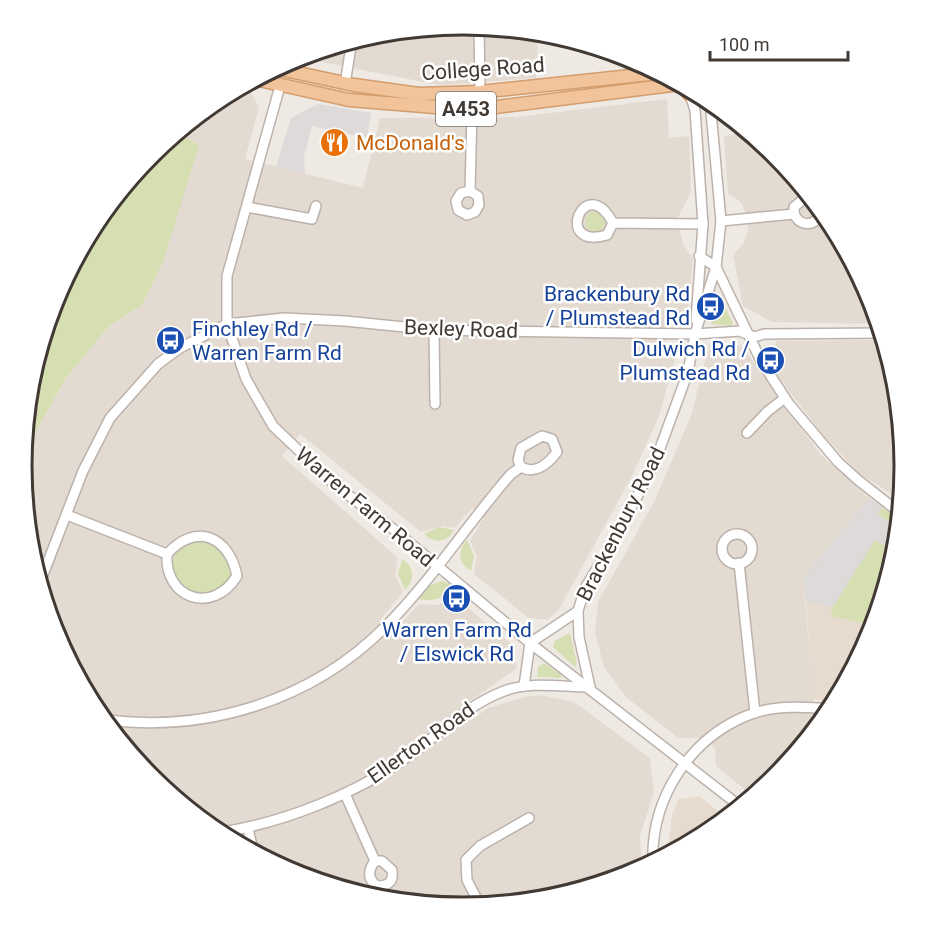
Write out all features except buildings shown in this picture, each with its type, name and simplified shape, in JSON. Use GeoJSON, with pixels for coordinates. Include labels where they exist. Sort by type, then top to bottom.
{"type":"FeatureCollection","features":[{"type":"Feature","properties":{"kind":"main road","name":"College Road"},"geometry":{"type":"LineString","coordinates":[[289,72],[345,84],[419,93],[480,93],[644,75]]}},
{"type":"Feature","properties":{"kind":"main road"},"geometry":{"type":"LineString","coordinates":[[280,86],[281,75]]}},
{"type":"Feature","properties":{"kind":"main road","name":"College Road"},"geometry":{"type":"LineString","coordinates":[[266,82],[349,100],[472,110],[666,86]]}},
{"type":"Feature","properties":{"kind":"street"},"geometry":{"type":"LineString","coordinates":[[479,36],[480,93]]}},
{"type":"Feature","properties":{"kind":"street"},"geometry":{"type":"LineString","coordinates":[[345,84],[350,50]]}},
{"type":"Feature","properties":{"kind":"street","name":"Warren Farm Road"},"geometry":{"type":"LineString","coordinates":[[280,86],[227,276],[226,324],[246,379],[273,426],[335,485],[530,643],[590,687],[735,802]]}},
{"type":"Feature","properties":{"kind":"street","name":"Brackenbury Road"},"geometry":{"type":"LineString","coordinates":[[692,101],[695,110],[703,224],[695,334]]}},
{"type":"Feature","properties":{"kind":"street"},"geometry":{"type":"LineString","coordinates":[[470,191],[472,110]]}},
{"type":"Feature","properties":{"kind":"street","name":"Brackenbury Road"},"geometry":{"type":"LineString","coordinates":[[590,687],[579,637],[578,611],[585,588],[616,537],[655,462],[688,372],[695,334],[716,267],[721,221],[712,114]]}},
{"type":"Feature","properties":{"kind":"street"},"geometry":{"type":"LineString","coordinates":[[801,200],[798,201],[794,214],[798,221],[806,225],[817,220]]}},
{"type":"Feature","properties":{"kind":"street"},"geometry":{"type":"LineString","coordinates":[[247,207],[312,219],[316,206]]}},
{"type":"Feature","properties":{"kind":"street"},"geometry":{"type":"LineString","coordinates":[[721,221],[794,214]]}},
{"type":"Feature","properties":{"kind":"street"},"geometry":{"type":"LineString","coordinates":[[613,223],[703,224]]}},
{"type":"Feature","properties":{"kind":"street"},"geometry":{"type":"LineString","coordinates":[[699,256],[716,267],[747,335],[785,398],[838,462],[893,507]]}},
{"type":"Feature","properties":{"kind":"street","name":"Bexley Road"},"geometry":{"type":"LineString","coordinates":[[226,324],[284,318],[345,321],[434,330],[695,334],[740,331],[754,337],[764,334],[874,333]]}},
{"type":"Feature","properties":{"kind":"street"},"geometry":{"type":"LineString","coordinates":[[44,571],[83,471],[110,418],[158,364],[180,348],[226,324]]}},
{"type":"Feature","properties":{"kind":"street"},"geometry":{"type":"LineString","coordinates":[[434,330],[435,404]]}},
{"type":"Feature","properties":{"kind":"street"},"geometry":{"type":"LineString","coordinates":[[747,433],[768,411],[785,398]]}},
{"type":"Feature","properties":{"kind":"street"},"geometry":{"type":"LineString","coordinates":[[542,436],[552,439],[557,452],[553,457],[535,470],[528,471],[521,467],[518,460],[521,448],[542,436]]}},
{"type":"Feature","properties":{"kind":"street"},"geometry":{"type":"LineString","coordinates":[[114,720],[159,723],[191,721],[245,710],[275,700],[316,680],[350,657],[386,626],[498,488],[521,467]]}},
{"type":"Feature","properties":{"kind":"street"},"geometry":{"type":"LineString","coordinates":[[67,514],[167,554]]}},
{"type":"Feature","properties":{"kind":"street"},"geometry":{"type":"LineString","coordinates":[[190,536],[203,536],[221,546],[234,562],[237,576],[228,590],[214,598],[194,597],[182,592],[176,584],[166,565],[167,554],[176,544],[190,536]]}},
{"type":"Feature","properties":{"kind":"street"},"geometry":{"type":"LineString","coordinates":[[739,564],[755,713]]}},
{"type":"Feature","properties":{"kind":"street","name":"Brackenbury Road"},"geometry":{"type":"LineString","coordinates":[[530,643],[578,611]]}},
{"type":"Feature","properties":{"kind":"street"},"geometry":{"type":"LineString","coordinates":[[524,686],[530,643]]}},
{"type":"Feature","properties":{"kind":"street","name":"Ellerton Road"},"geometry":{"type":"LineString","coordinates":[[232,831],[248,829],[345,794],[408,757],[474,705],[505,691],[524,686],[590,687]]}},
{"type":"Feature","properties":{"kind":"street"},"geometry":{"type":"LineString","coordinates":[[653,855],[652,842],[660,810],[673,780],[702,744],[721,730],[755,713],[801,707],[820,708]]}},
{"type":"Feature","properties":{"kind":"street"},"geometry":{"type":"LineString","coordinates":[[345,794],[375,861]]}},
{"type":"Feature","properties":{"kind":"street"},"geometry":{"type":"LineString","coordinates":[[476,898],[467,880],[466,860],[480,846],[529,818]]}},
{"type":"Feature","properties":{"kind":"street"},"geometry":{"type":"LineString","coordinates":[[248,829],[251,842]]}},
{"type":"Feature","properties":{"kind":"shaded area"},"geometry":{"type":"Polygon","coordinates":[[[435,36],[491,36],[538,42],[536,78],[439,85],[316,61],[379,43],[435,36]]]}},
{"type":"Feature","properties":{"kind":"shaded area"},"geometry":{"type":"Polygon","coordinates":[[[250,91],[259,107],[245,159],[363,188],[380,118],[517,117],[667,99],[669,138],[689,136],[691,192],[677,219],[683,245],[693,259],[688,310],[672,315],[666,324],[665,342],[675,359],[659,416],[632,476],[558,611],[547,620],[529,618],[474,574],[477,556],[470,541],[484,518],[472,508],[455,528],[443,526],[421,532],[300,434],[282,456],[398,558],[395,575],[403,592],[381,619],[393,631],[419,604],[437,605],[453,600],[461,602],[510,643],[517,668],[462,707],[474,718],[488,708],[524,697],[540,695],[574,702],[650,758],[654,792],[640,836],[641,859],[575,883],[547,890],[491,897],[435,897],[407,894],[379,890],[324,875],[272,854],[247,840],[200,809],[178,791],[158,772],[121,729],[89,682],[64,632],[46,578],[32,495],[32,440],[66,378],[109,326],[142,305],[199,145],[185,137],[250,91]]]}},
{"type":"Feature","properties":{"kind":"shaded area"},"geometry":{"type":"Polygon","coordinates":[[[318,104],[371,113],[367,138],[312,126],[304,156],[305,174],[276,167],[291,118],[318,104]]]}},
{"type":"Feature","properties":{"kind":"shaded area"},"geometry":{"type":"Polygon","coordinates":[[[738,134],[748,142],[768,161],[805,204],[837,251],[862,301],[870,324],[772,322],[743,306],[733,255],[744,243],[748,230],[748,216],[740,201],[728,194],[724,136],[738,134]]]}},
{"type":"Feature","properties":{"kind":"shaded area"},"geometry":{"type":"Polygon","coordinates":[[[876,340],[891,410],[894,438],[894,496],[859,473],[822,434],[777,375],[770,356],[777,341],[876,340]]]}},
{"type":"Feature","properties":{"kind":"shaded area"},"geometry":{"type":"Polygon","coordinates":[[[710,342],[742,346],[820,454],[869,498],[803,577],[815,716],[787,751],[747,792],[716,766],[715,749],[705,738],[678,738],[626,697],[604,667],[595,633],[598,602],[654,502],[691,416],[710,342]]]}},
{"type":"Feature","properties":{"kind":"shaded area"},"geometry":{"type":"Polygon","coordinates":[[[869,498],[883,507],[878,514],[891,523],[887,547],[875,540],[833,607],[806,602],[803,577],[869,498]]]}},
{"type":"Feature","properties":{"kind":"shaded area"},"geometry":{"type":"Polygon","coordinates":[[[806,602],[833,607],[832,616],[865,624],[850,657],[825,701],[813,699],[806,602]]]}},
{"type":"Feature","properties":{"kind":"shaded area"},"geometry":{"type":"Polygon","coordinates":[[[700,796],[720,813],[668,846],[672,815],[679,799],[700,796]]]}},
{"type":"Feature","properties":{"kind":"green space"},"geometry":{"type":"Polygon","coordinates":[[[185,137],[199,145],[163,262],[142,305],[109,326],[66,378],[32,440],[35,410],[46,355],[64,301],[76,276],[104,227],[121,204],[158,161],[185,137]]]}},
{"type":"Feature","properties":{"kind":"green space"},"geometry":{"type":"Polygon","coordinates":[[[591,212],[599,212],[605,218],[605,226],[599,232],[591,232],[585,226],[585,218],[591,212]]]}},
{"type":"Feature","properties":{"kind":"green space"},"geometry":{"type":"Polygon","coordinates":[[[719,296],[733,323],[731,326],[711,324],[719,296]]]}},
{"type":"Feature","properties":{"kind":"green space"},"geometry":{"type":"Polygon","coordinates":[[[869,498],[892,514],[880,578],[865,624],[831,616],[832,607],[806,602],[803,577],[869,498]]]}},
{"type":"Feature","properties":{"kind":"green space"},"geometry":{"type":"Polygon","coordinates":[[[439,527],[454,530],[448,538],[440,541],[424,534],[439,527]]]}},
{"type":"Feature","properties":{"kind":"green space"},"geometry":{"type":"Polygon","coordinates":[[[199,540],[212,545],[225,555],[232,568],[232,575],[228,582],[216,592],[202,594],[189,590],[179,582],[173,572],[173,560],[181,549],[199,540]]]}},
{"type":"Feature","properties":{"kind":"green space"},"geometry":{"type":"Polygon","coordinates":[[[467,540],[474,556],[471,571],[463,565],[460,557],[467,540]]]}},
{"type":"Feature","properties":{"kind":"green space"},"geometry":{"type":"Polygon","coordinates":[[[402,559],[409,566],[412,574],[411,582],[405,590],[398,574],[402,559]]]}},
{"type":"Feature","properties":{"kind":"green space"},"geometry":{"type":"Polygon","coordinates":[[[442,581],[454,586],[438,599],[418,599],[425,587],[442,581]]]}},
{"type":"Feature","properties":{"kind":"green space"},"geometry":{"type":"Polygon","coordinates":[[[570,633],[577,663],[575,667],[553,647],[555,641],[570,633]]]}},
{"type":"Feature","properties":{"kind":"green space"},"geometry":{"type":"Polygon","coordinates":[[[544,663],[562,678],[537,677],[538,667],[544,663]]]}},
{"type":"Feature","properties":{"kind":"place","name":"McDonald's"},"geometry":{"type":"Point","coordinates":[335,143]}},
{"type":"Feature","properties":{"kind":"place","name":"Brackenbury Rd / Plumstead Rd"},"geometry":{"type":"Point","coordinates":[711,306]}},
{"type":"Feature","properties":{"kind":"place","name":"Finchley Rd / Warren Farm Rd"},"geometry":{"type":"Point","coordinates":[171,341]}},
{"type":"Feature","properties":{"kind":"place","name":"Dulwich Rd / Plumstead Rd"},"geometry":{"type":"Point","coordinates":[771,361]}},
{"type":"Feature","properties":{"kind":"place","name":"Warren Farm Rd / Elswick Rd"},"geometry":{"type":"Point","coordinates":[457,599]}}]}
